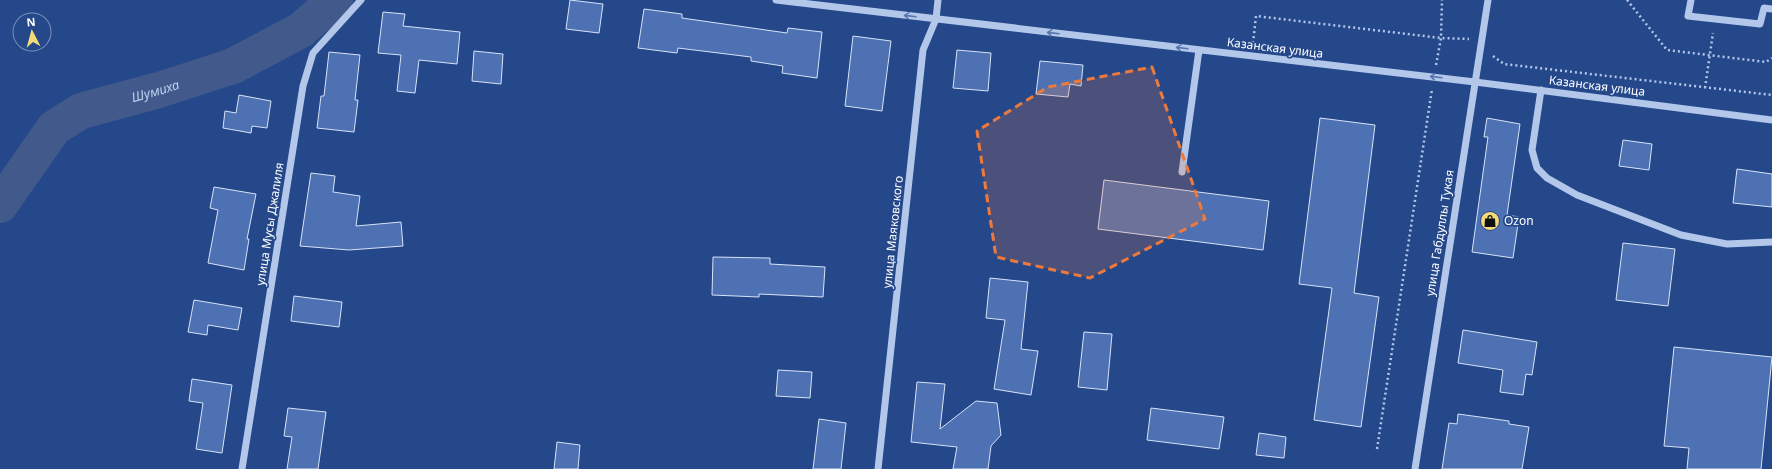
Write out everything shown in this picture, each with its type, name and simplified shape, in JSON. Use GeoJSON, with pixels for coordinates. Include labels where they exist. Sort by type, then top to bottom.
{"type":"FeatureCollection","features":[{"type":"Feature","properties":{"kind":"street","name":"улица Мусы Джалиля"},"geometry":{"type":"LineString","coordinates":[[242,469],[303,86],[313,53],[361,0]]}},
{"type":"Feature","properties":{"kind":"street","name":"Казанская улица"},"geometry":{"type":"LineString","coordinates":[[776,0],[1434,77],[1772,120]]}},
{"type":"Feature","properties":{"kind":"street","name":"улица Маяковского"},"geometry":{"type":"LineString","coordinates":[[878,469],[923,50],[936,19],[938,0]]}},
{"type":"Feature","properties":{"kind":"street","name":"улица Габдуллы Тукая"},"geometry":{"type":"LineString","coordinates":[[1414,469],[1488,0]]}},
{"type":"Feature","properties":{"kind":"street"},"geometry":{"type":"LineString","coordinates":[[1691,0],[1688,16],[1760,24],[1764,8],[1772,9]]}},
{"type":"Feature","properties":{"kind":"street"},"geometry":{"type":"LineString","coordinates":[[1182,172],[1199,50]]}},
{"type":"Feature","properties":{"kind":"street"},"geometry":{"type":"LineString","coordinates":[[1541,90],[1532,150],[1537,168],[1547,178],[1577,195],[1681,235],[1727,244],[1772,242]]}},
{"type":"Feature","properties":{"kind":"path"},"geometry":{"type":"LineString","coordinates":[[1377,449],[1441,38],[1442,0]]}},
{"type":"Feature","properties":{"kind":"path"},"geometry":{"type":"LineString","coordinates":[[1627,0],[1667,50],[1766,62],[1772,58]]}},
{"type":"Feature","properties":{"kind":"path"},"geometry":{"type":"LineString","coordinates":[[1252,56],[1256,16],[1441,38],[1482,39],[1489,41],[1493,55],[1504,64],[1772,95]]}},
{"type":"Feature","properties":{"kind":"path"},"geometry":{"type":"LineString","coordinates":[[1705,88],[1715,19]]}},
{"type":"Feature","properties":{"kind":"highlighted area"},"geometry":{"type":"Polygon","coordinates":[[[1152,67],[1205,219],[1090,278],[996,257],[977,131],[1048,87],[1152,67]]]}},
{"type":"Feature","properties":{"kind":"building"},"geometry":{"type":"Polygon","coordinates":[[[570,0],[603,4],[599,33],[566,29],[570,0]]]}},
{"type":"Feature","properties":{"kind":"building"},"geometry":{"type":"Polygon","coordinates":[[[644,9],[682,14],[682,18],[787,33],[788,28],[822,32],[817,78],[782,73],[783,66],[751,61],[751,57],[678,48],[677,53],[638,48],[644,9]]]}},
{"type":"Feature","properties":{"kind":"building"},"geometry":{"type":"Polygon","coordinates":[[[383,12],[405,14],[403,26],[460,32],[457,64],[419,60],[415,93],[397,91],[401,55],[378,53],[383,12]]]}},
{"type":"Feature","properties":{"kind":"building"},"geometry":{"type":"Polygon","coordinates":[[[853,36],[891,41],[882,111],[845,106],[853,36]]]}},
{"type":"Feature","properties":{"kind":"building"},"geometry":{"type":"Polygon","coordinates":[[[957,50],[991,53],[988,91],[953,88],[957,50]]]}},
{"type":"Feature","properties":{"kind":"building"},"geometry":{"type":"Polygon","coordinates":[[[474,51],[503,54],[501,84],[472,81],[474,51]]]}},
{"type":"Feature","properties":{"kind":"building"},"geometry":{"type":"Polygon","coordinates":[[[329,52],[360,55],[355,100],[358,100],[354,132],[317,128],[321,96],[324,96],[329,52]]]}},
{"type":"Feature","properties":{"kind":"building"},"geometry":{"type":"Polygon","coordinates":[[[1040,61],[1083,65],[1081,86],[1070,84],[1068,97],[1036,94],[1040,61]]]}},
{"type":"Feature","properties":{"kind":"building"},"geometry":{"type":"Polygon","coordinates":[[[239,95],[271,101],[267,128],[252,126],[251,133],[223,128],[225,111],[236,113],[239,95]]]}},
{"type":"Feature","properties":{"kind":"building"},"geometry":{"type":"Polygon","coordinates":[[[1320,118],[1375,125],[1354,293],[1379,297],[1361,427],[1314,420],[1332,288],[1299,284],[1320,118]]]}},
{"type":"Feature","properties":{"kind":"building"},"geometry":{"type":"Polygon","coordinates":[[[1487,118],[1520,124],[1507,215],[1519,217],[1513,258],[1472,252],[1488,137],[1484,137],[1487,118]]]}},
{"type":"Feature","properties":{"kind":"building"},"geometry":{"type":"Polygon","coordinates":[[[1623,140],[1652,144],[1649,170],[1619,166],[1623,140]]]}},
{"type":"Feature","properties":{"kind":"building"},"geometry":{"type":"Polygon","coordinates":[[[1737,169],[1772,174],[1772,207],[1733,203],[1737,169]]]}},
{"type":"Feature","properties":{"kind":"building"},"geometry":{"type":"Polygon","coordinates":[[[311,173],[335,176],[333,192],[360,196],[356,226],[401,222],[403,246],[349,250],[300,246],[311,173]]]}},
{"type":"Feature","properties":{"kind":"building"},"geometry":{"type":"Polygon","coordinates":[[[1104,180],[1269,201],[1263,250],[1098,229],[1104,180]]]}},
{"type":"Feature","properties":{"kind":"building"},"geometry":{"type":"Polygon","coordinates":[[[214,187],[256,194],[247,239],[249,239],[244,270],[208,263],[218,210],[210,208],[214,187]]]}},
{"type":"Feature","properties":{"kind":"building"},"geometry":{"type":"Polygon","coordinates":[[[1623,243],[1675,249],[1668,306],[1616,300],[1623,243]]]}},
{"type":"Feature","properties":{"kind":"building"},"geometry":{"type":"Polygon","coordinates":[[[713,257],[770,258],[770,264],[825,267],[823,297],[759,294],[759,297],[712,295],[713,257]]]}},
{"type":"Feature","properties":{"kind":"building"},"geometry":{"type":"Polygon","coordinates":[[[990,278],[1028,282],[1021,349],[1038,351],[1031,395],[994,389],[1005,320],[986,318],[990,278]]]}},
{"type":"Feature","properties":{"kind":"building"},"geometry":{"type":"Polygon","coordinates":[[[294,296],[342,302],[339,327],[291,321],[294,296]]]}},
{"type":"Feature","properties":{"kind":"building"},"geometry":{"type":"Polygon","coordinates":[[[194,300],[242,308],[238,330],[208,325],[207,335],[188,332],[194,300]]]}},
{"type":"Feature","properties":{"kind":"building"},"geometry":{"type":"Polygon","coordinates":[[[1463,330],[1537,342],[1532,375],[1526,374],[1523,395],[1500,392],[1503,370],[1458,363],[1463,330]]]}},
{"type":"Feature","properties":{"kind":"building"},"geometry":{"type":"Polygon","coordinates":[[[1084,332],[1112,334],[1107,390],[1078,387],[1084,332]]]}},
{"type":"Feature","properties":{"kind":"building"},"geometry":{"type":"Polygon","coordinates":[[[1674,347],[1772,357],[1761,469],[1687,469],[1689,448],[1664,446],[1674,347]]]}},
{"type":"Feature","properties":{"kind":"building"},"geometry":{"type":"Polygon","coordinates":[[[778,370],[812,372],[810,398],[776,396],[778,370]]]}},
{"type":"Feature","properties":{"kind":"building"},"geometry":{"type":"Polygon","coordinates":[[[192,379],[232,385],[222,453],[196,449],[203,403],[189,401],[192,379]]]}},
{"type":"Feature","properties":{"kind":"building"},"geometry":{"type":"Polygon","coordinates":[[[917,382],[945,384],[940,429],[976,401],[997,403],[1001,435],[991,446],[988,469],[953,469],[957,447],[911,442],[917,382]]]}},
{"type":"Feature","properties":{"kind":"building"},"geometry":{"type":"Polygon","coordinates":[[[288,408],[326,412],[318,469],[287,469],[292,437],[284,436],[288,408]]]}},
{"type":"Feature","properties":{"kind":"building"},"geometry":{"type":"Polygon","coordinates":[[[1151,408],[1224,417],[1219,449],[1147,440],[1151,408]]]}},
{"type":"Feature","properties":{"kind":"building"},"geometry":{"type":"Polygon","coordinates":[[[1458,414],[1509,421],[1509,424],[1529,427],[1522,469],[1442,469],[1449,423],[1457,424],[1458,414]]]}},
{"type":"Feature","properties":{"kind":"building"},"geometry":{"type":"Polygon","coordinates":[[[819,419],[846,423],[841,469],[813,469],[819,419]]]}},
{"type":"Feature","properties":{"kind":"building"},"geometry":{"type":"Polygon","coordinates":[[[1259,433],[1286,437],[1284,458],[1256,455],[1259,433]]]}},
{"type":"Feature","properties":{"kind":"building"},"geometry":{"type":"Polygon","coordinates":[[[557,442],[580,445],[578,469],[554,469],[557,442]]]}},
{"type":"Feature","properties":{"kind":"waterway","name":"Шумиха"},"geometry":{"type":"LineString","coordinates":[[0,205],[54,128],[81,111],[159,90],[233,66],[301,30],[335,0]]}},
{"type":"Feature","properties":{"kind":"place","name":"Ozon"},"geometry":{"type":"Point","coordinates":[1490,221]}}]}
